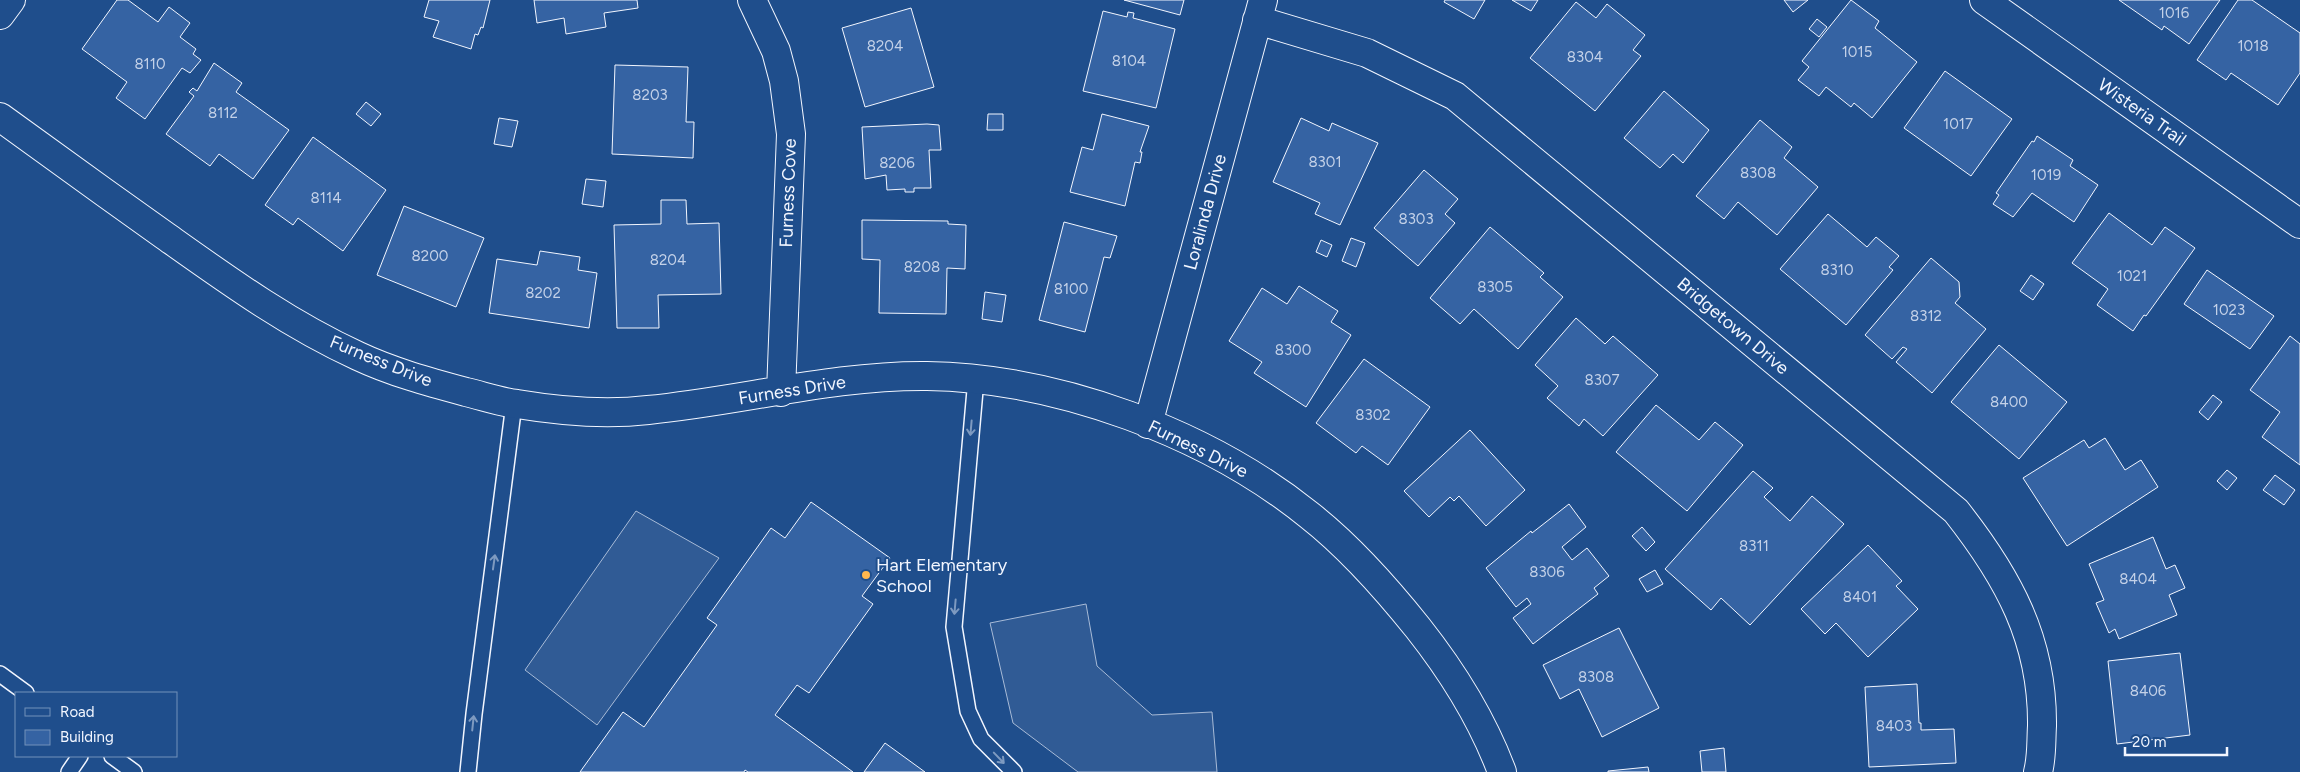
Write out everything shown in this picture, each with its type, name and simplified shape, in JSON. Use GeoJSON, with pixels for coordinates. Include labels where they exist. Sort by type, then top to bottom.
{"type":"FeatureCollection","features":[{"type":"Feature","properties":{"kind":"street"},"geometry":{"type":"LineString","coordinates":[[0,15],[11,0]]}},
{"type":"Feature","properties":{"kind":"street","name":"Furness Cove"},"geometry":{"type":"LineString","coordinates":[[752,0],[776,51],[784,81],[791,134],[781,392]]}},
{"type":"Feature","properties":{"kind":"street","name":"Wisteria Trail"},"geometry":{"type":"LineString","coordinates":[[1984,0],[2300,224]]}},
{"type":"Feature","properties":{"kind":"street","name":"Loralinda Drive"},"geometry":{"type":"LineString","coordinates":[[1148,424],[1260,10]]}},
{"type":"Feature","properties":{"kind":"street","name":"Bridgetown Drive"},"geometry":{"type":"LineString","coordinates":[[1260,10],[1367,53],[1455,96],[1956,511],[1985,548],[2014,598],[2034,651],[2042,706],[2041,759],[2038,772]]}},
{"type":"Feature","properties":{"kind":"street","name":"Furness Drive"},"geometry":{"type":"LineString","coordinates":[[0,117],[216,272],[299,326],[360,357],[424,381],[514,404],[578,410],[643,411],[781,392],[857,379],[926,376],[976,379],[1024,386],[1114,409],[1204,449],[1252,476],[1309,515],[1355,556],[1397,602],[1435,650],[1469,702],[1502,772]]}},
{"type":"Feature","properties":{"kind":"lane"},"geometry":{"type":"LineString","coordinates":[[976,379],[954,627],[968,711],[981,739],[1014,772]]}},
{"type":"Feature","properties":{"kind":"lane"},"geometry":{"type":"LineString","coordinates":[[468,772],[514,404]]}},
{"type":"Feature","properties":{"kind":"lane"},"geometry":{"type":"LineString","coordinates":[[0,674],[25,692]]}},
{"type":"Feature","properties":{"kind":"lane"},"geometry":{"type":"LineString","coordinates":[[69,772],[79,757]]}},
{"type":"Feature","properties":{"kind":"lane"},"geometry":{"type":"LineString","coordinates":[[113,757],[134,772]]}},
{"type":"Feature","properties":{"kind":"shaded area"},"geometry":{"type":"Polygon","coordinates":[[[636,511],[719,558],[597,725],[525,670],[636,511]]]}},
{"type":"Feature","properties":{"kind":"shaded area"},"geometry":{"type":"Polygon","coordinates":[[[1086,604],[1097,666],[1152,715],[1212,712],[1217,772],[1078,772],[1013,723],[990,623],[1086,604]]]}},
{"type":"Feature","properties":{"kind":"building"},"geometry":{"type":"Polygon","coordinates":[[[117,0],[128,0],[158,22],[169,7],[190,23],[180,37],[196,49],[193,54],[201,60],[190,73],[182,68],[145,119],[116,98],[127,82],[82,49],[117,0]]]}},
{"type":"Feature","properties":{"kind":"building"},"geometry":{"type":"Polygon","coordinates":[[[429,0],[490,0],[483,28],[481,27],[478,35],[475,34],[471,49],[433,37],[439,21],[424,17],[429,0]]]}},
{"type":"Feature","properties":{"kind":"building"},"geometry":{"type":"Polygon","coordinates":[[[534,0],[637,0],[638,8],[604,13],[606,27],[566,34],[564,18],[537,23],[534,0]]]}},
{"type":"Feature","properties":{"kind":"building"},"geometry":{"type":"Polygon","coordinates":[[[1124,0],[1184,0],[1180,15],[1124,0]]]}},
{"type":"Feature","properties":{"kind":"building"},"geometry":{"type":"Polygon","coordinates":[[[1445,0],[1485,0],[1474,19],[1444,2],[1445,0]]]}},
{"type":"Feature","properties":{"kind":"building"},"geometry":{"type":"Polygon","coordinates":[[[1512,0],[1538,0],[1531,11],[1512,0]]]}},
{"type":"Feature","properties":{"kind":"building"},"geometry":{"type":"Polygon","coordinates":[[[1784,0],[1808,0],[1793,12],[1784,0]]]}},
{"type":"Feature","properties":{"kind":"building"},"geometry":{"type":"Polygon","coordinates":[[[1851,0],[1879,21],[1875,28],[1917,62],[1872,118],[1854,103],[1851,107],[1826,87],[1819,96],[1798,80],[1809,67],[1802,61],[1851,0]]]}},
{"type":"Feature","properties":{"kind":"building"},"geometry":{"type":"Polygon","coordinates":[[[2119,0],[2220,0],[2189,44],[2164,26],[2162,30],[2119,0]]]}},
{"type":"Feature","properties":{"kind":"building"},"geometry":{"type":"Polygon","coordinates":[[[2238,0],[2252,0],[2300,33],[2300,73],[2278,105],[2231,73],[2226,80],[2197,60],[2238,0]]]}},
{"type":"Feature","properties":{"kind":"building"},"geometry":{"type":"Polygon","coordinates":[[[1576,2],[1596,18],[1607,4],[1645,35],[1633,50],[1641,56],[1595,111],[1530,58],[1576,2]]]}},
{"type":"Feature","properties":{"kind":"building"},"geometry":{"type":"Polygon","coordinates":[[[911,8],[934,87],[865,107],[842,28],[911,8]]]}},
{"type":"Feature","properties":{"kind":"building"},"geometry":{"type":"Polygon","coordinates":[[[1103,11],[1127,17],[1128,12],[1134,13],[1133,18],[1175,29],[1156,108],[1083,91],[1103,11]]]}},
{"type":"Feature","properties":{"kind":"building"},"geometry":{"type":"Polygon","coordinates":[[[1817,19],[1827,27],[1819,37],[1809,29],[1817,19]]]}},
{"type":"Feature","properties":{"kind":"building"},"geometry":{"type":"Polygon","coordinates":[[[214,63],[242,83],[236,92],[289,130],[253,179],[219,154],[210,166],[166,134],[194,96],[189,92],[193,88],[197,91],[214,63]]]}},
{"type":"Feature","properties":{"kind":"building"},"geometry":{"type":"Polygon","coordinates":[[[615,65],[688,67],[686,122],[694,122],[693,158],[612,154],[615,65]]]}},
{"type":"Feature","properties":{"kind":"building"},"geometry":{"type":"Polygon","coordinates":[[[1945,71],[2012,119],[1971,176],[1904,128],[1945,71]]]}},
{"type":"Feature","properties":{"kind":"building"},"geometry":{"type":"Polygon","coordinates":[[[1664,91],[1709,130],[1683,163],[1673,154],[1660,168],[1624,138],[1664,91]]]}},
{"type":"Feature","properties":{"kind":"building"},"geometry":{"type":"Polygon","coordinates":[[[366,102],[381,114],[371,126],[356,114],[366,102]]]}},
{"type":"Feature","properties":{"kind":"building"},"geometry":{"type":"Polygon","coordinates":[[[988,114],[1003,114],[1003,130],[987,130],[988,114]]]}},
{"type":"Feature","properties":{"kind":"building"},"geometry":{"type":"Polygon","coordinates":[[[1102,114],[1149,126],[1140,152],[1142,152],[1140,163],[1135,162],[1125,206],[1070,192],[1082,147],[1093,150],[1102,114]]]}},
{"type":"Feature","properties":{"kind":"building"},"geometry":{"type":"Polygon","coordinates":[[[499,118],[518,121],[512,147],[494,144],[499,118]]]}},
{"type":"Feature","properties":{"kind":"building"},"geometry":{"type":"Polygon","coordinates":[[[1301,118],[1329,131],[1332,123],[1378,143],[1340,225],[1315,214],[1320,203],[1273,182],[1301,118]]]}},
{"type":"Feature","properties":{"kind":"building"},"geometry":{"type":"Polygon","coordinates":[[[1760,120],[1792,147],[1784,158],[1818,187],[1777,235],[1738,202],[1724,219],[1696,196],[1760,120]]]}},
{"type":"Feature","properties":{"kind":"building"},"geometry":{"type":"Polygon","coordinates":[[[939,125],[941,150],[929,150],[931,188],[914,188],[914,192],[905,192],[905,189],[887,190],[886,175],[865,179],[862,127],[939,125]]]}},
{"type":"Feature","properties":{"kind":"building"},"geometry":{"type":"Polygon","coordinates":[[[2037,136],[2073,160],[2070,166],[2098,185],[2074,222],[2032,193],[2013,217],[1993,204],[1999,195],[1996,193],[2037,136]]]}},
{"type":"Feature","properties":{"kind":"building"},"geometry":{"type":"Polygon","coordinates":[[[313,137],[386,190],[343,251],[298,218],[293,225],[265,205],[313,137]]]}},
{"type":"Feature","properties":{"kind":"building"},"geometry":{"type":"Polygon","coordinates":[[[1424,170],[1458,199],[1445,214],[1455,223],[1418,266],[1374,228],[1424,170]]]}},
{"type":"Feature","properties":{"kind":"building"},"geometry":{"type":"Polygon","coordinates":[[[586,179],[606,181],[603,207],[582,204],[586,179]]]}},
{"type":"Feature","properties":{"kind":"building"},"geometry":{"type":"Polygon","coordinates":[[[661,200],[686,200],[687,224],[719,223],[721,294],[658,295],[659,328],[617,328],[614,225],[661,224],[661,200]]]}},
{"type":"Feature","properties":{"kind":"building"},"geometry":{"type":"Polygon","coordinates":[[[404,206],[484,238],[456,307],[377,275],[404,206]]]}},
{"type":"Feature","properties":{"kind":"building"},"geometry":{"type":"Polygon","coordinates":[[[2109,213],[2152,245],[2165,227],[2195,248],[2133,331],[2097,305],[2108,289],[2072,263],[2109,213]]]}},
{"type":"Feature","properties":{"kind":"building"},"geometry":{"type":"Polygon","coordinates":[[[1828,214],[1867,247],[1876,237],[1899,256],[1889,267],[1893,270],[1846,325],[1780,269],[1828,214]]]}},
{"type":"Feature","properties":{"kind":"building"},"geometry":{"type":"Polygon","coordinates":[[[862,220],[948,221],[948,224],[966,225],[965,269],[947,268],[946,314],[879,313],[880,260],[862,259],[862,220]]]}},
{"type":"Feature","properties":{"kind":"building"},"geometry":{"type":"Polygon","coordinates":[[[1064,222],[1117,236],[1110,258],[1104,257],[1085,332],[1039,320],[1064,222]]]}},
{"type":"Feature","properties":{"kind":"building"},"geometry":{"type":"Polygon","coordinates":[[[1490,227],[1544,273],[1540,277],[1563,297],[1518,349],[1474,309],[1460,324],[1430,298],[1490,227]]]}},
{"type":"Feature","properties":{"kind":"building"},"geometry":{"type":"Polygon","coordinates":[[[1351,238],[1365,243],[1356,267],[1342,261],[1351,238]]]}},
{"type":"Feature","properties":{"kind":"building"},"geometry":{"type":"Polygon","coordinates":[[[1321,240],[1332,245],[1327,257],[1316,252],[1321,240]]]}},
{"type":"Feature","properties":{"kind":"building"},"geometry":{"type":"Polygon","coordinates":[[[540,251],[580,257],[578,270],[597,273],[589,328],[489,313],[497,259],[537,265],[540,251]]]}},
{"type":"Feature","properties":{"kind":"building"},"geometry":{"type":"Polygon","coordinates":[[[1931,258],[1959,282],[1960,297],[1955,303],[1986,329],[1932,393],[1896,362],[1907,349],[1903,347],[1892,359],[1865,335],[1931,258]]]}},
{"type":"Feature","properties":{"kind":"building"},"geometry":{"type":"Polygon","coordinates":[[[2207,270],[2274,316],[2250,349],[2184,304],[2207,270]]]}},
{"type":"Feature","properties":{"kind":"building"},"geometry":{"type":"Polygon","coordinates":[[[2031,275],[2044,284],[2033,300],[2020,291],[2031,275]]]}},
{"type":"Feature","properties":{"kind":"building"},"geometry":{"type":"Polygon","coordinates":[[[1299,286],[1338,311],[1331,322],[1351,335],[1306,407],[1254,373],[1262,362],[1229,341],[1262,288],[1287,304],[1299,286]]]}},
{"type":"Feature","properties":{"kind":"building"},"geometry":{"type":"Polygon","coordinates":[[[985,292],[1006,295],[1002,322],[982,319],[985,292]]]}},
{"type":"Feature","properties":{"kind":"building"},"geometry":{"type":"Polygon","coordinates":[[[1576,318],[1605,344],[1613,336],[1658,375],[1603,436],[1584,419],[1579,426],[1547,398],[1558,386],[1535,365],[1576,318]]]}},
{"type":"Feature","properties":{"kind":"building"},"geometry":{"type":"Polygon","coordinates":[[[2290,336],[2300,344],[2300,465],[2262,437],[2280,412],[2250,390],[2290,336]]]}},
{"type":"Feature","properties":{"kind":"building"},"geometry":{"type":"Polygon","coordinates":[[[1999,345],[2067,402],[2019,459],[1951,402],[1999,345]]]}},
{"type":"Feature","properties":{"kind":"building"},"geometry":{"type":"Polygon","coordinates":[[[1364,359],[1430,407],[1388,465],[1362,446],[1356,453],[1316,423],[1364,359]]]}},
{"type":"Feature","properties":{"kind":"building"},"geometry":{"type":"Polygon","coordinates":[[[2213,395],[2222,402],[2208,420],[2199,412],[2213,395]]]}},
{"type":"Feature","properties":{"kind":"building"},"geometry":{"type":"Polygon","coordinates":[[[1656,405],[1699,440],[1715,422],[1743,445],[1687,511],[1616,452],[1656,405]]]}},
{"type":"Feature","properties":{"kind":"building"},"geometry":{"type":"Polygon","coordinates":[[[1470,430],[1525,490],[1486,526],[1459,496],[1454,501],[1450,497],[1429,517],[1404,491],[1470,430]]]}},
{"type":"Feature","properties":{"kind":"building"},"geometry":{"type":"Polygon","coordinates":[[[2105,438],[2125,470],[2141,460],[2158,487],[2067,546],[2023,478],[2084,440],[2089,448],[2105,438]]]}},
{"type":"Feature","properties":{"kind":"building"},"geometry":{"type":"Polygon","coordinates":[[[2227,470],[2237,478],[2227,490],[2217,481],[2227,470]]]}},
{"type":"Feature","properties":{"kind":"building"},"geometry":{"type":"Polygon","coordinates":[[[1753,471],[1773,488],[1764,497],[1790,521],[1812,496],[1844,524],[1750,625],[1721,598],[1711,610],[1665,569],[1753,471]]]}},
{"type":"Feature","properties":{"kind":"building"},"geometry":{"type":"Polygon","coordinates":[[[2275,475],[2295,490],[2284,505],[2263,490],[2275,475]]]}},
{"type":"Feature","properties":{"kind":"building"},"geometry":{"type":"Polygon","coordinates":[[[811,502],[890,558],[862,596],[873,604],[809,693],[797,685],[775,715],[853,772],[748,772],[745,770],[744,772],[580,772],[623,712],[644,727],[717,625],[707,618],[771,528],[785,538],[811,502]]]}},
{"type":"Feature","properties":{"kind":"building"},"geometry":{"type":"Polygon","coordinates":[[[1569,504],[1586,527],[1562,547],[1572,560],[1587,548],[1609,576],[1594,588],[1598,594],[1533,644],[1513,618],[1531,604],[1527,598],[1516,607],[1486,568],[1531,531],[1532,533],[1569,504]]]}},
{"type":"Feature","properties":{"kind":"building"},"geometry":{"type":"Polygon","coordinates":[[[1642,527],[1655,542],[1646,551],[1632,536],[1642,527]]]}},
{"type":"Feature","properties":{"kind":"building"},"geometry":{"type":"Polygon","coordinates":[[[2153,537],[2166,569],[2175,565],[2185,588],[2169,595],[2177,615],[2119,639],[2115,629],[2109,633],[2096,603],[2104,600],[2089,564],[2153,537]]]}},
{"type":"Feature","properties":{"kind":"building"},"geometry":{"type":"Polygon","coordinates":[[[1868,545],[1902,581],[1896,586],[1918,609],[1868,657],[1836,623],[1825,634],[1801,609],[1868,545]]]}},
{"type":"Feature","properties":{"kind":"building"},"geometry":{"type":"Polygon","coordinates":[[[1655,570],[1663,584],[1647,592],[1639,579],[1655,570]]]}},
{"type":"Feature","properties":{"kind":"building"},"geometry":{"type":"Polygon","coordinates":[[[1619,628],[1659,708],[1602,737],[1579,689],[1560,699],[1543,665],[1619,628]]]}},
{"type":"Feature","properties":{"kind":"building"},"geometry":{"type":"Polygon","coordinates":[[[2180,653],[2190,735],[2117,744],[2108,661],[2180,653]]]}},
{"type":"Feature","properties":{"kind":"building"},"geometry":{"type":"Polygon","coordinates":[[[1917,684],[1921,730],[1954,729],[1956,763],[1869,767],[1865,687],[1917,684]]]}},
{"type":"Feature","properties":{"kind":"building"},"geometry":{"type":"Polygon","coordinates":[[[885,743],[925,772],[864,772],[885,743]]]}},
{"type":"Feature","properties":{"kind":"building"},"geometry":{"type":"Polygon","coordinates":[[[1724,748],[1726,772],[1702,772],[1700,751],[1724,748]]]}},
{"type":"Feature","properties":{"kind":"building"},"geometry":{"type":"Polygon","coordinates":[[[1648,767],[1649,772],[1608,772],[1608,771],[1648,767]]]}},
{"type":"Feature","properties":{"kind":"place","name":"Hart Elementary School"},"geometry":{"type":"Point","coordinates":[866,575]}}]}
